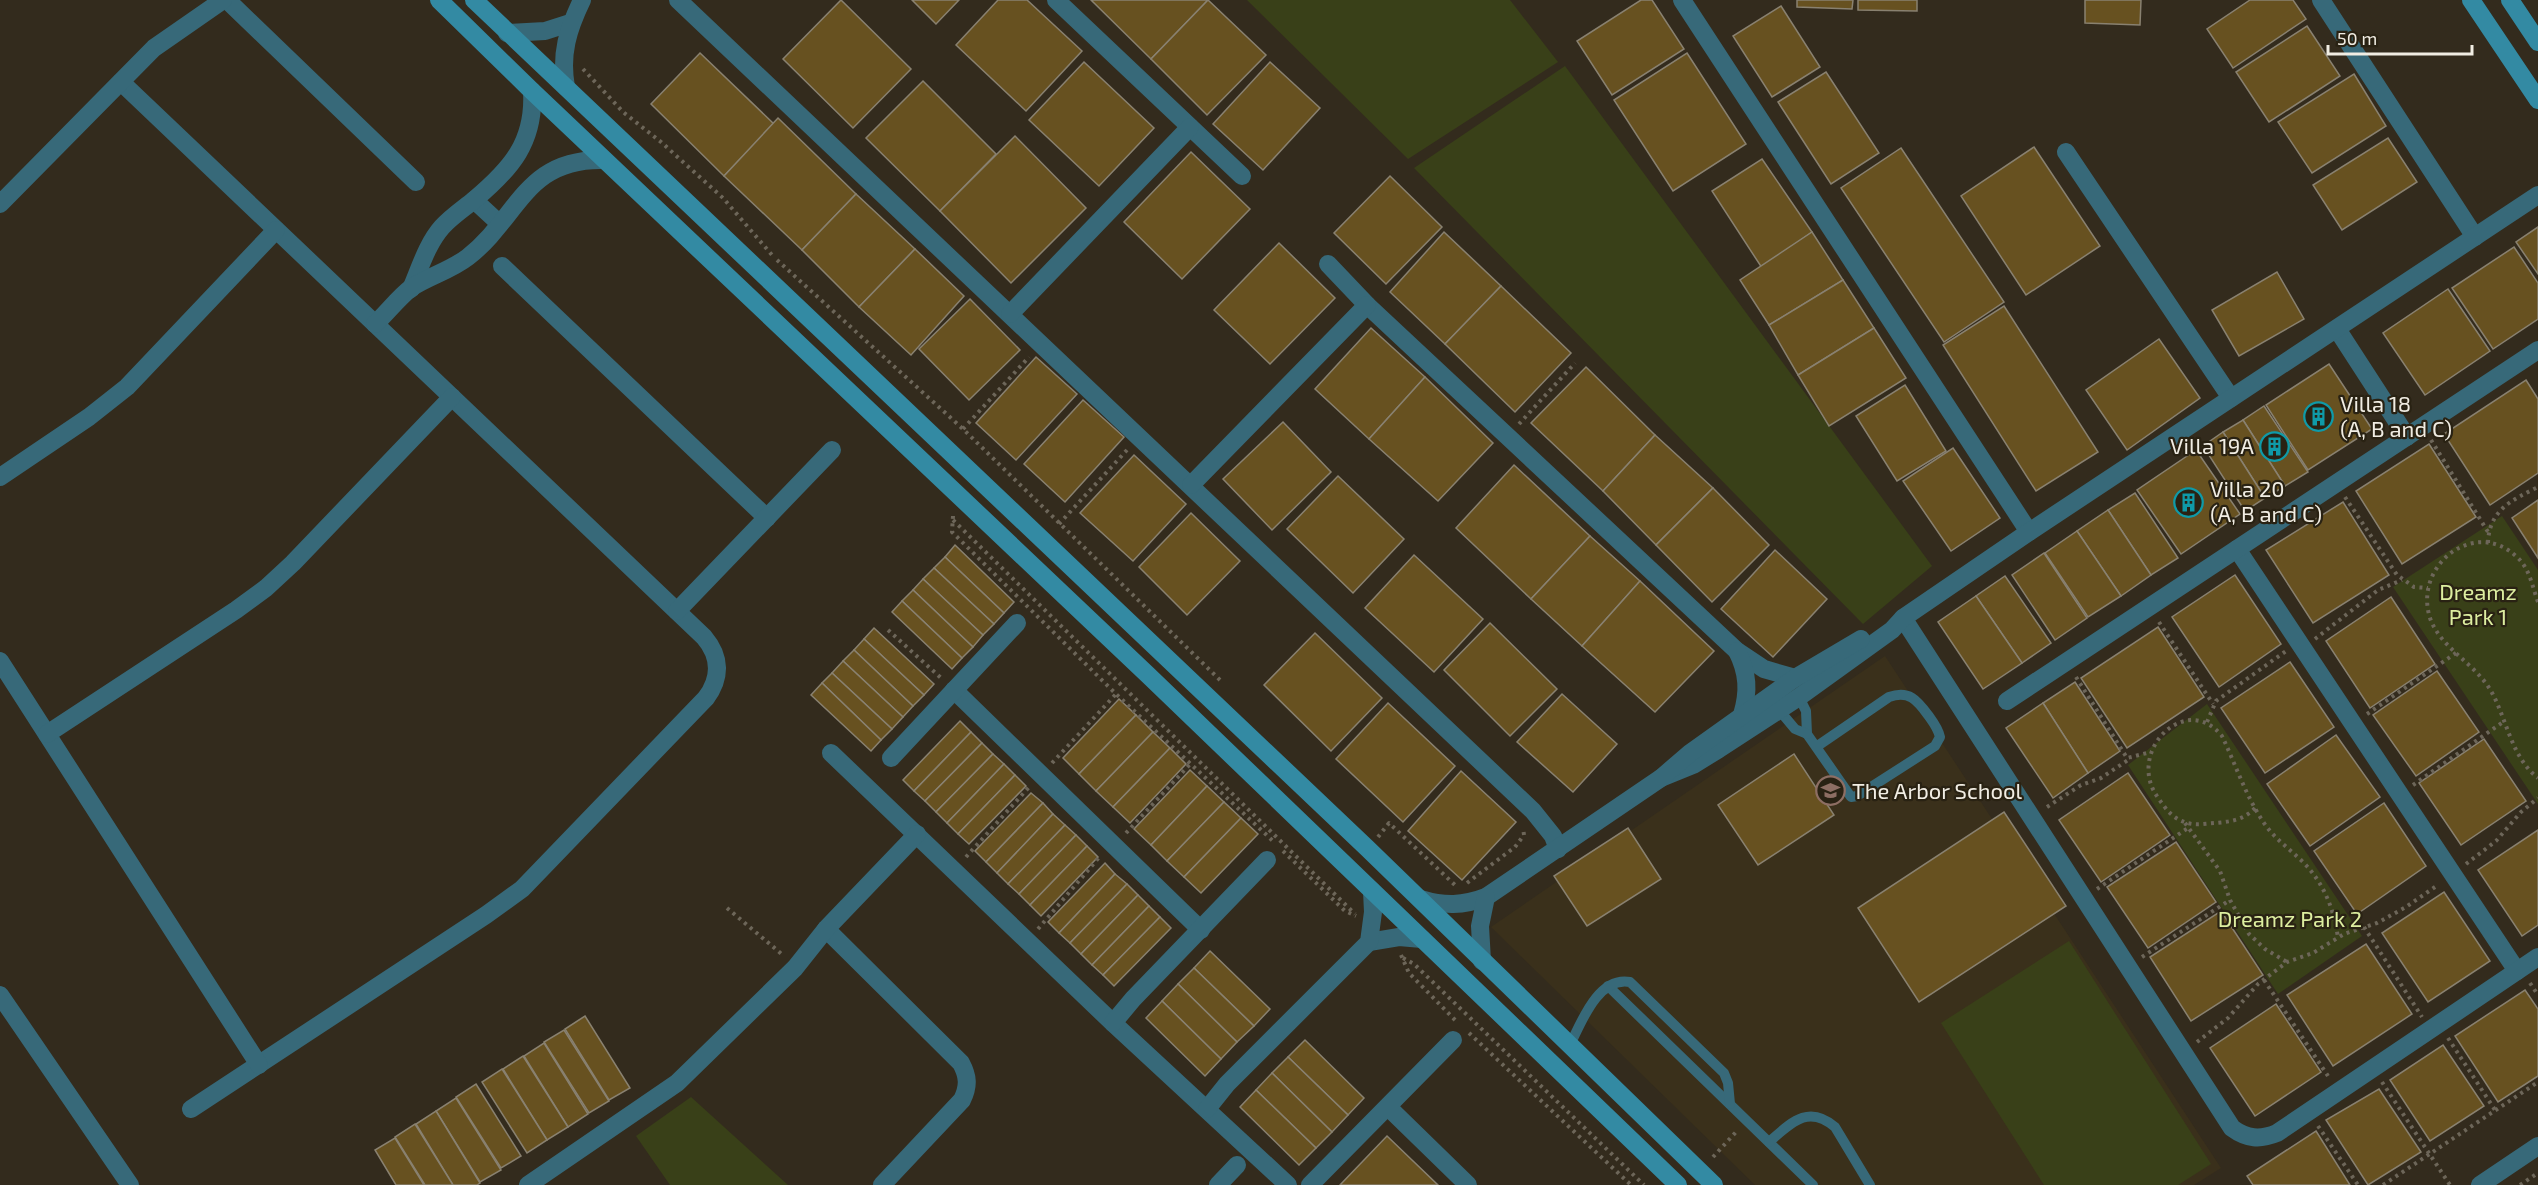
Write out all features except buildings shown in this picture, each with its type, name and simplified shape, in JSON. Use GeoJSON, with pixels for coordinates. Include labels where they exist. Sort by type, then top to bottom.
{"type":"FeatureCollection","features":[{"type":"Feature","properties":{"kind":"street"},"geometry":{"type":"LineString","coordinates":[[0,204],[154,48],[225,0],[416,182]]}},
{"type":"Feature","properties":{"kind":"street"},"geometry":{"type":"LineString","coordinates":[[439,0],[1678,1185]]}},
{"type":"Feature","properties":{"kind":"street"},"geometry":{"type":"LineString","coordinates":[[474,0],[1420,899],[1714,1185]]}},
{"type":"Feature","properties":{"kind":"street"},"geometry":{"type":"LineString","coordinates":[[566,87],[564,48],[570,24],[582,0]]}},
{"type":"Feature","properties":{"kind":"street"},"geometry":{"type":"LineString","coordinates":[[678,0],[1533,811],[1552,836],[1558,849]]}},
{"type":"Feature","properties":{"kind":"street"},"geometry":{"type":"LineString","coordinates":[[1056,0],[1242,176]]}},
{"type":"Feature","properties":{"kind":"street"},"geometry":{"type":"LineString","coordinates":[[1682,0],[2030,532]]}},
{"type":"Feature","properties":{"kind":"street"},"geometry":{"type":"LineString","coordinates":[[2321,0],[2475,237]]}},
{"type":"Feature","properties":{"kind":"street"},"geometry":{"type":"LineString","coordinates":[[2471,0],[2538,100]]}},
{"type":"Feature","properties":{"kind":"street"},"geometry":{"type":"LineString","coordinates":[[2510,0],[2538,42]]}},
{"type":"Feature","properties":{"kind":"street"},"geometry":{"type":"LineString","coordinates":[[507,33],[539,32],[570,24]]}},
{"type":"Feature","properties":{"kind":"street"},"geometry":{"type":"LineString","coordinates":[[121,82],[704,637],[715,653],[717,662],[716,682],[706,698],[538,873],[513,896],[191,1109]]}},
{"type":"Feature","properties":{"kind":"street"},"geometry":{"type":"LineString","coordinates":[[411,289],[434,238],[452,217],[503,173],[521,150],[532,117],[532,91]]}},
{"type":"Feature","properties":{"kind":"street"},"geometry":{"type":"LineString","coordinates":[[1010,314],[1190,127]]}},
{"type":"Feature","properties":{"kind":"street"},"geometry":{"type":"LineString","coordinates":[[2066,152],[2231,398]]}},
{"type":"Feature","properties":{"kind":"street"},"geometry":{"type":"LineString","coordinates":[[375,324],[411,289],[440,275],[469,256],[546,173],[575,162],[604,160]]}},
{"type":"Feature","properties":{"kind":"street"},"geometry":{"type":"LineString","coordinates":[[1420,899],[1446,905],[1459,905],[1486,897],[1661,778],[1690,753],[1795,678],[1903,618],[2538,195]]}},
{"type":"Feature","properties":{"kind":"street"},"geometry":{"type":"LineString","coordinates":[[474,200],[500,224]]}},
{"type":"Feature","properties":{"kind":"street"},"geometry":{"type":"LineString","coordinates":[[0,477],[89,417],[127,387],[276,230]]}},
{"type":"Feature","properties":{"kind":"street"},"geometry":{"type":"LineString","coordinates":[[1328,264],[1367,305],[1737,651],[1764,669],[1795,678]]}},
{"type":"Feature","properties":{"kind":"street"},"geometry":{"type":"LineString","coordinates":[[502,266],[767,518]]}},
{"type":"Feature","properties":{"kind":"street"},"geometry":{"type":"LineString","coordinates":[[1191,485],[1367,305]]}},
{"type":"Feature","properties":{"kind":"street"},"geometry":{"type":"LineString","coordinates":[[2337,329],[2415,432]]}},
{"type":"Feature","properties":{"kind":"street"},"geometry":{"type":"LineString","coordinates":[[2007,701],[2336,483],[2536,357]]}},
{"type":"Feature","properties":{"kind":"street"},"geometry":{"type":"LineString","coordinates":[[48,734],[266,588],[452,397]]}},
{"type":"Feature","properties":{"kind":"street"},"geometry":{"type":"LineString","coordinates":[[677,611],[832,450]]}},
{"type":"Feature","properties":{"kind":"street"},"geometry":{"type":"LineString","coordinates":[[2237,549],[2517,972]]}},
{"type":"Feature","properties":{"kind":"street"},"geometry":{"type":"LineString","coordinates":[[1661,778],[1699,762],[1799,697],[1892,630],[1903,618]]}},
{"type":"Feature","properties":{"kind":"street"},"geometry":{"type":"LineString","coordinates":[[1903,618],[2232,1128],[2242,1135],[2266,1138],[2538,957]]}},
{"type":"Feature","properties":{"kind":"street"},"geometry":{"type":"LineString","coordinates":[[891,758],[1017,623]]}},
{"type":"Feature","properties":{"kind":"street"},"geometry":{"type":"LineString","coordinates":[[1737,651],[1744,666],[1747,682],[1747,699],[1742,715]]}},
{"type":"Feature","properties":{"kind":"street"},"geometry":{"type":"LineString","coordinates":[[0,661],[259,1065]]}},
{"type":"Feature","properties":{"kind":"street"},"geometry":{"type":"LineString","coordinates":[[954,690],[1201,930]]}},
{"type":"Feature","properties":{"kind":"street"},"geometry":{"type":"LineString","coordinates":[[831,753],[1113,1023],[1288,1185]]}},
{"type":"Feature","properties":{"kind":"street"},"geometry":{"type":"LineString","coordinates":[[528,1185],[666,1092],[795,968],[826,929],[917,834]]}},
{"type":"Feature","properties":{"kind":"street"},"geometry":{"type":"LineString","coordinates":[[1113,1023],[1133,999],[1267,860]]}},
{"type":"Feature","properties":{"kind":"street"},"geometry":{"type":"LineString","coordinates":[[1372,891],[1373,923],[1377,940]]}},
{"type":"Feature","properties":{"kind":"street"},"geometry":{"type":"LineString","coordinates":[[1482,961],[1480,926],[1486,897]]}},
{"type":"Feature","properties":{"kind":"street"},"geometry":{"type":"LineString","coordinates":[[826,929],[961,1063],[966,1072],[967,1091],[963,1100],[882,1185]]}},
{"type":"Feature","properties":{"kind":"street"},"geometry":{"type":"LineString","coordinates":[[1207,1109],[1227,1084],[1377,940],[1422,939]]}},
{"type":"Feature","properties":{"kind":"street"},"geometry":{"type":"LineString","coordinates":[[0,995],[130,1185]]}},
{"type":"Feature","properties":{"kind":"street"},"geometry":{"type":"LineString","coordinates":[[1310,1185],[1453,1040]]}},
{"type":"Feature","properties":{"kind":"street"},"geometry":{"type":"LineString","coordinates":[[1388,1107],[1468,1185]]}},
{"type":"Feature","properties":{"kind":"street"},"geometry":{"type":"LineString","coordinates":[[2480,1185],[2538,1146]]}},
{"type":"Feature","properties":{"kind":"street"},"geometry":{"type":"LineString","coordinates":[[1218,1185],[1237,1165]]}},
{"type":"Feature","properties":{"kind":"lane"},"geometry":{"type":"LineString","coordinates":[[1799,697],[1806,711],[1807,734],[1846,793],[1854,797],[1935,746],[1940,737],[1938,729],[1918,701],[1911,696],[1896,694],[1889,696],[1816,747]]}},
{"type":"Feature","properties":{"kind":"lane"},"geometry":{"type":"LineString","coordinates":[[1779,710],[1794,729],[1807,734]]}},
{"type":"Feature","properties":{"kind":"lane"},"geometry":{"type":"LineString","coordinates":[[1570,1046],[1588,1007],[1608,986],[1620,981],[1630,982],[1724,1072],[1728,1083],[1730,1104]]}},
{"type":"Feature","properties":{"kind":"lane"},"geometry":{"type":"LineString","coordinates":[[1608,986],[1813,1185]]}},
{"type":"Feature","properties":{"kind":"lane"},"geometry":{"type":"LineString","coordinates":[[1769,1142],[1800,1118],[1814,1116],[1826,1120],[1835,1127],[1870,1185]]}},
{"type":"Feature","properties":{"kind":"path"},"geometry":{"type":"LineString","coordinates":[[564,48],[622,112],[661,142],[723,198],[771,254],[963,429],[1228,688]]}},
{"type":"Feature","properties":{"kind":"path"},"geometry":{"type":"LineString","coordinates":[[963,429],[1042,343]]}},
{"type":"Feature","properties":{"kind":"path"},"geometry":{"type":"LineString","coordinates":[[1508,436],[1575,363]]}},
{"type":"Feature","properties":{"kind":"path"},"geometry":{"type":"LineString","coordinates":[[2415,432],[2488,532]]}},
{"type":"Feature","properties":{"kind":"path"},"geometry":{"type":"LineString","coordinates":[[1059,524],[1140,436]]}},
{"type":"Feature","properties":{"kind":"path"},"geometry":{"type":"LineString","coordinates":[[2336,483],[2402,580],[2414,587],[2428,588]]}},
{"type":"Feature","properties":{"kind":"path"},"geometry":{"type":"LineString","coordinates":[[2488,543],[2488,532],[2498,512],[2506,504],[2538,487]]}},
{"type":"Feature","properties":{"kind":"path"},"geometry":{"type":"LineString","coordinates":[[955,492],[952,532],[1116,694],[1345,911],[1373,923]]}},
{"type":"Feature","properties":{"kind":"path"},"geometry":{"type":"LineString","coordinates":[[953,519],[1356,916]]}},
{"type":"Feature","properties":{"kind":"path"},"geometry":{"type":"LineString","coordinates":[[2538,601],[2530,577],[2518,558],[2509,550],[2488,543],[2465,546],[2447,555],[2433,571],[2427,601],[2431,621],[2442,638],[2489,688],[2523,761],[2538,778]]}},
{"type":"Feature","properties":{"kind":"path"},"geometry":{"type":"LineString","coordinates":[[2206,722],[2213,704],[2378,590],[2402,580]]}},
{"type":"Feature","properties":{"kind":"path"},"geometry":{"type":"LineString","coordinates":[[2148,607],[2213,704]]}},
{"type":"Feature","properties":{"kind":"path"},"geometry":{"type":"LineString","coordinates":[[888,630],[954,690]]}},
{"type":"Feature","properties":{"kind":"path"},"geometry":{"type":"LineString","coordinates":[[2353,724],[2456,653]]}},
{"type":"Feature","properties":{"kind":"path"},"geometry":{"type":"LineString","coordinates":[[2065,662],[2127,758],[2151,752]]}},
{"type":"Feature","properties":{"kind":"path"},"geometry":{"type":"LineString","coordinates":[[2255,808],[2246,816],[2231,822],[2194,825],[2168,811],[2153,789],[2149,775],[2151,752],[2162,735],[2176,723],[2193,719],[2206,722],[2222,736],[2255,808],[2270,832],[2316,877],[2332,908],[2338,938]]}},
{"type":"Feature","properties":{"kind":"path"},"geometry":{"type":"LineString","coordinates":[[2399,794],[2503,722]]}},
{"type":"Feature","properties":{"kind":"path"},"geometry":{"type":"LineString","coordinates":[[2047,807],[2081,785],[2101,778],[2132,757]]}},
{"type":"Feature","properties":{"kind":"path"},"geometry":{"type":"LineString","coordinates":[[1038,929],[1191,763]]}},
{"type":"Feature","properties":{"kind":"path"},"geometry":{"type":"LineString","coordinates":[[2183,1053],[2228,1018],[2264,980],[2287,962],[2313,953],[2338,938],[2377,923],[2406,907],[2496,841],[2521,812],[2538,798]]}},
{"type":"Feature","properties":{"kind":"path"},"geometry":{"type":"LineString","coordinates":[[1380,835],[1389,823],[1459,889],[1515,847],[1524,835],[1521,820],[1533,811]]}},
{"type":"Feature","properties":{"kind":"path"},"geometry":{"type":"LineString","coordinates":[[2185,822],[2220,871],[2230,900],[2249,934],[2265,949],[2287,962]]}},
{"type":"Feature","properties":{"kind":"path"},"geometry":{"type":"LineString","coordinates":[[1371,827],[1387,842]]}},
{"type":"Feature","properties":{"kind":"path"},"geometry":{"type":"LineString","coordinates":[[2083,898],[2188,828]]}},
{"type":"Feature","properties":{"kind":"path"},"geometry":{"type":"LineString","coordinates":[[2127,967],[2230,900]]}},
{"type":"Feature","properties":{"kind":"path"},"geometry":{"type":"LineString","coordinates":[[727,908],[795,968]]}},
{"type":"Feature","properties":{"kind":"path"},"geometry":{"type":"LineString","coordinates":[[2364,927],[2495,1110]]}},
{"type":"Feature","properties":{"kind":"path"},"geometry":{"type":"LineString","coordinates":[[1377,940],[1414,964],[1644,1185]]}},
{"type":"Feature","properties":{"kind":"path"},"geometry":{"type":"LineString","coordinates":[[1402,957],[1409,973],[1463,1028],[1630,1185]]}},
{"type":"Feature","properties":{"kind":"path"},"geometry":{"type":"LineString","coordinates":[[2264,980],[2338,1092]]}},
{"type":"Feature","properties":{"kind":"path"},"geometry":{"type":"LineString","coordinates":[[2373,1068],[2450,1185]]}},
{"type":"Feature","properties":{"kind":"path"},"geometry":{"type":"LineString","coordinates":[[2384,1185],[2538,1082]]}},
{"type":"Feature","properties":{"kind":"path"},"geometry":{"type":"LineString","coordinates":[[2309,1111],[2358,1185]]}},
{"type":"Feature","properties":{"kind":"path"},"geometry":{"type":"LineString","coordinates":[[1713,1157],[1747,1120]]}},
{"type":"Feature","properties":{"kind":"path"},"geometry":{"type":"LineString","coordinates":[[2520,1185],[2538,1173]]}},
{"type":"Feature","properties":{"kind":"shaded area","name":"The Arbor School"},"geometry":{"type":"Polygon","coordinates":[[[1885,656],[2221,1168],[2194,1185],[1755,1185],[1491,927],[1885,656]]]}},
{"type":"Feature","properties":{"kind":"green space"},"geometry":{"type":"Polygon","coordinates":[[[1247,0],[1510,0],[1558,62],[1408,159],[1247,0]]]}},
{"type":"Feature","properties":{"kind":"green space"},"geometry":{"type":"Polygon","coordinates":[[[1565,66],[1932,566],[1863,624],[1414,168],[1565,66]]]}},
{"type":"Feature","properties":{"kind":"green space","name":"Dreamz Park 1"},"geometry":{"type":"Polygon","coordinates":[[[2502,516],[2538,570],[2538,804],[2393,587],[2502,516]]]}},
{"type":"Feature","properties":{"kind":"green space","name":"Dreamz Park 2"},"geometry":{"type":"Polygon","coordinates":[[[2207,704],[2362,936],[2278,994],[2128,765],[2207,704]]]}},
{"type":"Feature","properties":{"kind":"green space"},"geometry":{"type":"Polygon","coordinates":[[[2069,941],[2211,1164],[2178,1185],[2044,1185],[1941,1023],[2069,941]]]}},
{"type":"Feature","properties":{"kind":"green space"},"geometry":{"type":"Polygon","coordinates":[[[691,1097],[788,1185],[670,1185],[636,1136],[691,1097]]]}},
{"type":"Feature","properties":{"kind":"place","name":"Villa 18 (A, B and C)"},"geometry":{"type":"Point","coordinates":[2319,417]}},
{"type":"Feature","properties":{"kind":"place","name":"Villa 19A"},"geometry":{"type":"Point","coordinates":[2275,446]}},
{"type":"Feature","properties":{"kind":"place","name":"Villa 20 (A, B and C)"},"geometry":{"type":"Point","coordinates":[2189,502]}},
{"type":"Feature","properties":{"kind":"place","name":"The Arbor School"},"geometry":{"type":"Point","coordinates":[1831,791]}}]}
